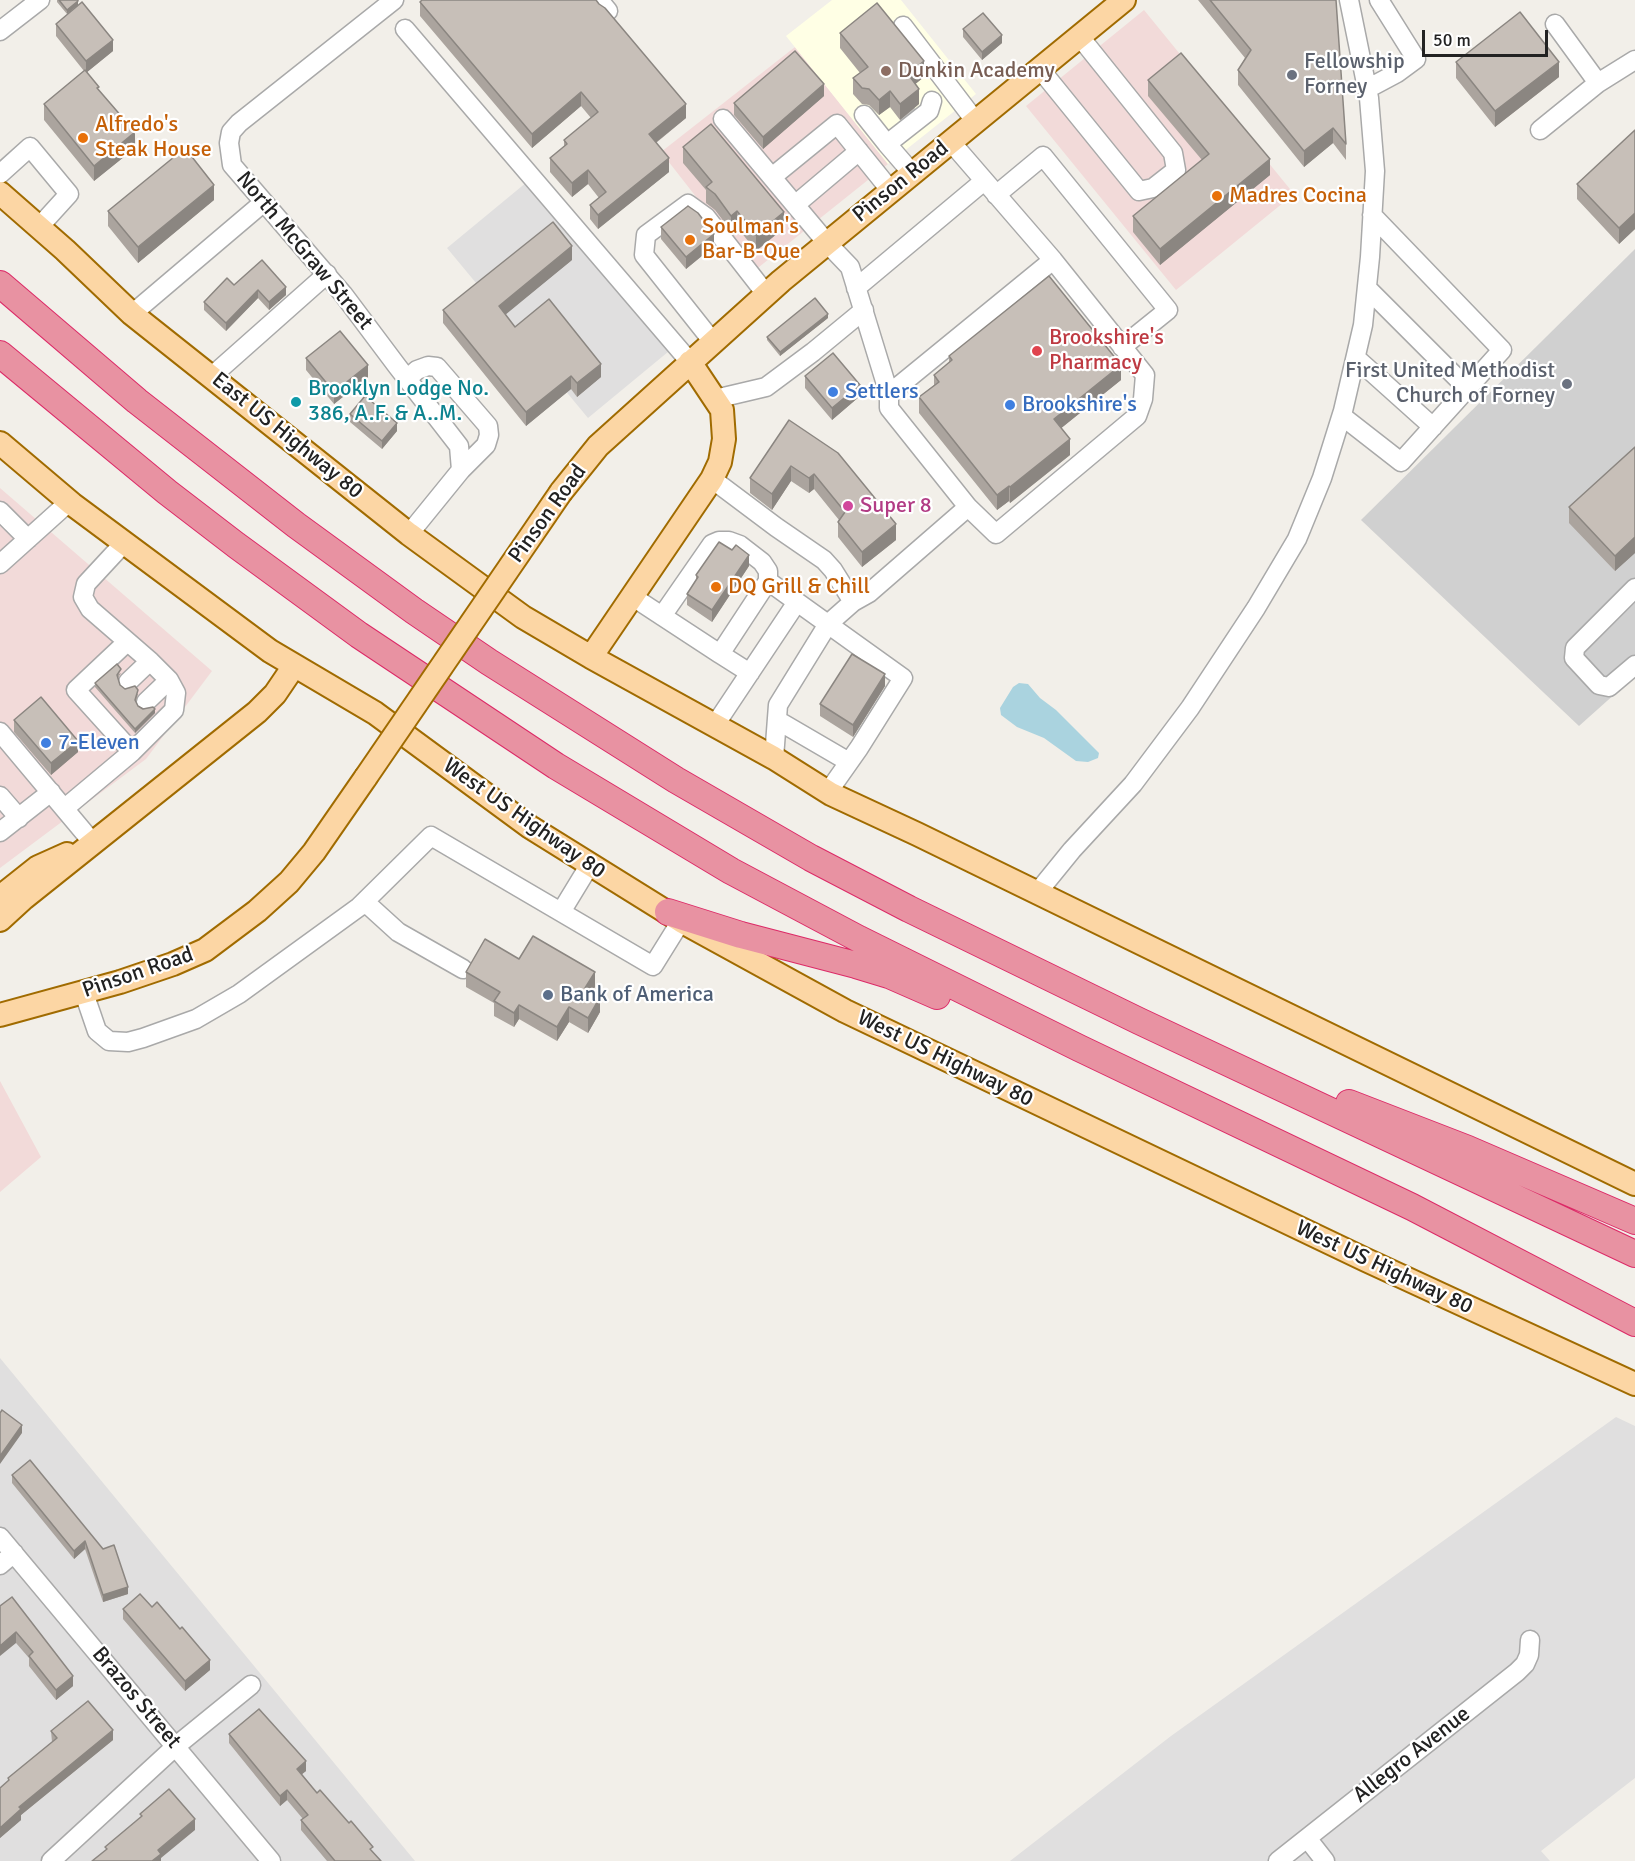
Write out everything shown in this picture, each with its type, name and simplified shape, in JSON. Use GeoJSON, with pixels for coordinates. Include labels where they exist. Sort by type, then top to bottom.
{"type":"FeatureCollection","features":[{"type":"Feature","properties":{"kind":"highway"},"geometry":{"type":"LineString","coordinates":[[0,284],[137,401],[296,525],[414,611],[534,692],[676,780],[811,858],[909,909],[1139,1021],[1635,1254]]}},
{"type":"Feature","properties":{"kind":"highway"},"geometry":{"type":"LineString","coordinates":[[0,354],[97,435],[236,545],[359,635],[501,731],[742,877],[859,939],[1078,1048],[1412,1207],[1635,1323]]}},
{"type":"Feature","properties":{"kind":"highway"},"geometry":{"type":"LineString","coordinates":[[675,917],[889,975],[991,1021],[1078,1048]]}},
{"type":"Feature","properties":{"kind":"highway"},"geometry":{"type":"LineString","coordinates":[[1139,1021],[1458,1145],[1635,1221]]}},
{"type":"Feature","properties":{"kind":"main road","name":"Pinson Road"},"geometry":{"type":"LineString","coordinates":[[0,1015],[84,993],[173,964],[204,950],[257,911],[302,867],[561,492],[598,446],[766,294],[1124,0]]}},
{"type":"Feature","properties":{"kind":"main road","name":"East US Highway 80"},"geometry":{"type":"LineString","coordinates":[[0,193],[132,314],[409,534],[523,616],[591,657]]}},
{"type":"Feature","properties":{"kind":"main road"},"geometry":{"type":"LineString","coordinates":[[690,362],[722,410],[724,440],[720,462],[712,479],[591,657],[774,758],[828,792],[1635,1184]]}},
{"type":"Feature","properties":{"kind":"main road"},"geometry":{"type":"LineString","coordinates":[[0,920],[24,898],[257,712],[275,694],[294,666],[270,651],[4,452]]}},
{"type":"Feature","properties":{"kind":"main road","name":"West US Highway 80"},"geometry":{"type":"LineString","coordinates":[[294,666],[375,713],[530,827],[589,866],[675,917],[845,1011],[1356,1255],[1635,1384]]}},
{"type":"Feature","properties":{"kind":"main road"},"geometry":{"type":"LineString","coordinates":[[0,897],[38,867],[93,843]]}},
{"type":"Feature","properties":{"kind":"street"},"geometry":{"type":"LineString","coordinates":[[0,31],[40,0]]}},
{"type":"Feature","properties":{"kind":"street","name":"North McGraw Street"},"geometry":{"type":"LineString","coordinates":[[394,0],[239,123],[231,132],[229,143],[232,165],[327,274],[459,446],[461,470]]}},
{"type":"Feature","properties":{"kind":"street"},"geometry":{"type":"LineString","coordinates":[[1037,893],[1072,850],[1132,784],[1190,708],[1256,608],[1297,539],[1322,478],[1342,416],[1363,325],[1375,171],[1367,89],[1349,0]]}},
{"type":"Feature","properties":{"kind":"street"},"geometry":{"type":"LineString","coordinates":[[1367,89],[1397,73],[1416,59],[1379,0]]}},
{"type":"Feature","properties":{"kind":"street"},"geometry":{"type":"LineString","coordinates":[[1555,24],[1598,82]]}},
{"type":"Feature","properties":{"kind":"street"},"geometry":{"type":"LineString","coordinates":[[903,26],[976,122]]}},
{"type":"Feature","properties":{"kind":"street"},"geometry":{"type":"LineString","coordinates":[[405,28],[690,362]]}},
{"type":"Feature","properties":{"kind":"street"},"geometry":{"type":"LineString","coordinates":[[1040,69],[1139,191],[1153,188],[1176,170],[1173,153],[1080,37]]}},
{"type":"Feature","properties":{"kind":"street"},"geometry":{"type":"LineString","coordinates":[[1540,130],[1598,82],[1635,60]]}},
{"type":"Feature","properties":{"kind":"street"},"geometry":{"type":"LineString","coordinates":[[894,134],[929,111],[926,103],[950,88]]}},
{"type":"Feature","properties":{"kind":"street"},"geometry":{"type":"LineString","coordinates":[[864,116],[894,134],[912,173]]}},
{"type":"Feature","properties":{"kind":"street"},"geometry":{"type":"LineString","coordinates":[[723,119],[827,243],[850,267],[889,394],[889,408],[968,507],[996,534],[1137,416],[1143,399],[1145,375],[1053,260],[951,142]]}},
{"type":"Feature","properties":{"kind":"street"},"geometry":{"type":"LineString","coordinates":[[772,177],[837,124],[891,191]]}},
{"type":"Feature","properties":{"kind":"street"},"geometry":{"type":"LineString","coordinates":[[0,174],[30,147],[69,194],[39,227]]}},
{"type":"Feature","properties":{"kind":"street"},"geometry":{"type":"LineString","coordinates":[[795,205],[859,151]]}},
{"type":"Feature","properties":{"kind":"street"},"geometry":{"type":"LineString","coordinates":[[856,288],[990,188],[1043,156],[1168,310],[1122,347]]}},
{"type":"Feature","properties":{"kind":"street"},"geometry":{"type":"LineString","coordinates":[[132,314],[264,202]]}},
{"type":"Feature","properties":{"kind":"street"},"geometry":{"type":"LineString","coordinates":[[713,342],[644,255],[646,235],[688,204],[706,217],[766,294]]}},
{"type":"Feature","properties":{"kind":"street"},"geometry":{"type":"LineString","coordinates":[[1342,416],[1401,462],[1502,350],[1372,215]]}},
{"type":"Feature","properties":{"kind":"street"},"geometry":{"type":"LineString","coordinates":[[889,394],[1053,260]]}},
{"type":"Feature","properties":{"kind":"street"},"geometry":{"type":"LineString","coordinates":[[212,376],[327,274]]}},
{"type":"Feature","properties":{"kind":"street"},"geometry":{"type":"LineString","coordinates":[[1367,288],[1467,388]]}},
{"type":"Feature","properties":{"kind":"street"},"geometry":{"type":"LineString","coordinates":[[715,399],[766,387],[864,310]]}},
{"type":"Feature","properties":{"kind":"street"},"geometry":{"type":"LineString","coordinates":[[1356,358],[1433,427]]}},
{"type":"Feature","properties":{"kind":"street"},"geometry":{"type":"LineString","coordinates":[[407,379],[417,370],[428,366],[437,367],[488,426],[489,435],[486,445],[461,470],[409,534]]}},
{"type":"Feature","properties":{"kind":"street"},"geometry":{"type":"LineString","coordinates":[[712,479],[824,560],[853,602]]}},
{"type":"Feature","properties":{"kind":"street"},"geometry":{"type":"LineString","coordinates":[[0,564],[69,502]]}},
{"type":"Feature","properties":{"kind":"street"},"geometry":{"type":"LineString","coordinates":[[774,758],[778,705],[828,624],[853,602],[869,593],[968,507]]}},
{"type":"Feature","properties":{"kind":"street"},"geometry":{"type":"LineString","coordinates":[[0,511],[28,539]]}},
{"type":"Feature","properties":{"kind":"street"},"geometry":{"type":"LineString","coordinates":[[662,616],[712,544],[729,541],[740,545],[762,562],[768,571],[768,581],[720,654]]}},
{"type":"Feature","properties":{"kind":"street"},"geometry":{"type":"LineString","coordinates":[[65,808],[132,752],[174,710],[176,693],[169,680],[90,609],[83,597],[86,584],[124,543]]}},
{"type":"Feature","properties":{"kind":"street"},"geometry":{"type":"LineString","coordinates":[[768,581],[903,678],[828,792]]}},
{"type":"Feature","properties":{"kind":"street"},"geometry":{"type":"LineString","coordinates":[[1635,588],[1575,648],[1574,658],[1599,685],[1609,687],[1635,665]]}},
{"type":"Feature","properties":{"kind":"street"},"geometry":{"type":"LineString","coordinates":[[633,597],[750,673]]}},
{"type":"Feature","properties":{"kind":"street"},"geometry":{"type":"LineString","coordinates":[[716,725],[797,602]]}},
{"type":"Feature","properties":{"kind":"street"},"geometry":{"type":"LineString","coordinates":[[127,642],[76,690],[102,706],[119,726],[132,752]]}},
{"type":"Feature","properties":{"kind":"street"},"geometry":{"type":"LineString","coordinates":[[128,682],[150,661]]}},
{"type":"Feature","properties":{"kind":"street"},"geometry":{"type":"LineString","coordinates":[[146,702],[169,680]]}},
{"type":"Feature","properties":{"kind":"street"},"geometry":{"type":"LineString","coordinates":[[777,720],[849,762]]}},
{"type":"Feature","properties":{"kind":"street"},"geometry":{"type":"LineString","coordinates":[[0,732],[93,843]]}},
{"type":"Feature","properties":{"kind":"street"},"geometry":{"type":"LineString","coordinates":[[0,832],[51,792]]}},
{"type":"Feature","properties":{"kind":"street"},"geometry":{"type":"LineString","coordinates":[[0,796],[18,818]]}},
{"type":"Feature","properties":{"kind":"street"},"geometry":{"type":"LineString","coordinates":[[84,993],[97,1032],[109,1041],[128,1041],[162,1032],[196,1019],[239,994],[365,902],[431,836],[653,966],[675,917]]}},
{"type":"Feature","properties":{"kind":"street"},"geometry":{"type":"LineString","coordinates":[[561,912],[589,866]]}},
{"type":"Feature","properties":{"kind":"street"},"geometry":{"type":"LineString","coordinates":[[365,902],[398,932],[463,969]]}},
{"type":"Feature","properties":{"kind":"street","name":"Brazos Street"},"geometry":{"type":"LineString","coordinates":[[0,1537],[271,1861]]}},
{"type":"Feature","properties":{"kind":"street"},"geometry":{"type":"LineString","coordinates":[[0,1565],[14,1553]]}},
{"type":"Feature","properties":{"kind":"street","name":"Allegro Avenue"},"geometry":{"type":"LineString","coordinates":[[1278,1861],[1517,1672],[1525,1664],[1529,1655],[1530,1640]]}},
{"type":"Feature","properties":{"kind":"street"},"geometry":{"type":"LineString","coordinates":[[51,1861],[176,1746],[251,1685]]}},
{"type":"Feature","properties":{"kind":"street"},"geometry":{"type":"LineString","coordinates":[[1307,1838],[1325,1861]]}},
{"type":"Feature","properties":{"kind":"shaded area","name":"Dunkin Academy"},"geometry":{"type":"Polygon","coordinates":[[[832,0],[901,0],[976,94],[888,164],[786,36],[832,0]]]}},
{"type":"Feature","properties":{"kind":"shaded area"},"geometry":{"type":"Polygon","coordinates":[[[1144,10],[1294,194],[1176,290],[1026,106],[1144,10]]]}},
{"type":"Feature","properties":{"kind":"shaded area"},"geometry":{"type":"Polygon","coordinates":[[[795,47],[888,164],[754,271],[661,152],[795,47]]]}},
{"type":"Feature","properties":{"kind":"shaded area"},"geometry":{"type":"Polygon","coordinates":[[[533,177],[674,347],[588,418],[447,248],[533,177]]]}},
{"type":"Feature","properties":{"kind":"shaded area","name":"First United Methodist Church of Forney"},"geometry":{"type":"Polygon","coordinates":[[[1635,249],[1635,676],[1579,726],[1361,520],[1635,249]]]}},
{"type":"Feature","properties":{"kind":"shaded area"},"geometry":{"type":"Polygon","coordinates":[[[0,488],[212,671],[146,759],[0,868],[0,488]]]}},
{"type":"Feature","properties":{"kind":"shaded area"},"geometry":{"type":"Polygon","coordinates":[[[0,1081],[41,1157],[0,1192],[0,1081]]]}},
{"type":"Feature","properties":{"kind":"shaded area"},"geometry":{"type":"Polygon","coordinates":[[[0,1358],[415,1861],[0,1861],[0,1358]]]}},
{"type":"Feature","properties":{"kind":"shaded area"},"geometry":{"type":"Polygon","coordinates":[[[1616,1417],[1635,1426],[1635,1778],[1541,1851],[1550,1861],[1010,1861],[1171,1736],[1616,1417]]]}},
{"type":"Feature","properties":{"kind":"water"},"geometry":{"type":"Polygon","coordinates":[[[1019,683],[1028,684],[1040,698],[1056,710],[1099,753],[1098,758],[1088,762],[1076,761],[1044,738],[1017,727],[1001,715],[1000,708],[1013,687],[1019,683]]]}},
{"type":"Feature","properties":{"kind":"building"},"geometry":{"type":"Polygon","coordinates":[[[59,0],[78,0],[78,1],[67,10],[59,0]]]}},
{"type":"Feature","properties":{"kind":"building"},"geometry":{"type":"Polygon","coordinates":[[[422,0],[596,0],[686,104],[649,134],[669,158],[598,215],[590,205],[606,192],[588,170],[572,183],[550,158],[567,144],[564,140],[598,112],[581,92],[532,134],[420,2],[422,0]]]}},
{"type":"Feature","properties":{"kind":"building","name":"Fellowship Forney"},"geometry":{"type":"Polygon","coordinates":[[[1210,0],[1336,0],[1346,144],[1333,128],[1304,151],[1238,70],[1251,50],[1210,0]]]}},
{"type":"Feature","properties":{"kind":"building"},"geometry":{"type":"Polygon","coordinates":[[[82,2],[113,40],[86,61],[56,24],[82,2]]]}},
{"type":"Feature","properties":{"kind":"building"},"geometry":{"type":"Polygon","coordinates":[[[877,3],[924,61],[908,74],[919,89],[900,104],[890,91],[879,100],[869,89],[862,88],[853,78],[868,67],[840,33],[877,3]]]}},
{"type":"Feature","properties":{"kind":"building"},"geometry":{"type":"Polygon","coordinates":[[[1520,12],[1559,62],[1495,111],[1456,62],[1520,12]]]}},
{"type":"Feature","properties":{"kind":"building"},"geometry":{"type":"Polygon","coordinates":[[[983,13],[1002,35],[982,52],[963,29],[983,13]]]}},
{"type":"Feature","properties":{"kind":"building"},"geometry":{"type":"Polygon","coordinates":[[[795,51],[824,84],[763,137],[734,103],[795,51]]]}},
{"type":"Feature","properties":{"kind":"building"},"geometry":{"type":"Polygon","coordinates":[[[1181,53],[1270,159],[1160,249],[1133,216],[1209,154],[1148,80],[1181,53]]]}},
{"type":"Feature","properties":{"kind":"building","name":"Alfredo's Steak House"},"geometry":{"type":"Polygon","coordinates":[[[85,70],[99,87],[97,88],[135,132],[94,166],[44,104],[85,70]]]}},
{"type":"Feature","properties":{"kind":"building"},"geometry":{"type":"Polygon","coordinates":[[[711,124],[784,212],[756,235],[737,211],[731,216],[715,194],[706,187],[712,182],[683,147],[711,124]]]}},
{"type":"Feature","properties":{"kind":"building"},"geometry":{"type":"Polygon","coordinates":[[[1635,130],[1635,213],[1619,228],[1577,184],[1635,130]]]}},
{"type":"Feature","properties":{"kind":"building"},"geometry":{"type":"Polygon","coordinates":[[[185,148],[214,185],[138,247],[108,211],[185,148]]]}},
{"type":"Feature","properties":{"kind":"building","name":"Soulman's Bar-B-Que"},"geometry":{"type":"Polygon","coordinates":[[[688,206],[698,213],[714,234],[686,257],[661,227],[688,206]]]}},
{"type":"Feature","properties":{"kind":"building"},"geometry":{"type":"Polygon","coordinates":[[[553,222],[572,246],[499,306],[515,327],[549,299],[601,364],[577,383],[571,376],[526,412],[443,310],[553,222]]]}},
{"type":"Feature","properties":{"kind":"building"},"geometry":{"type":"Polygon","coordinates":[[[262,260],[286,287],[269,302],[258,290],[226,323],[204,302],[227,278],[234,285],[262,260]]]}},
{"type":"Feature","properties":{"kind":"building","name":"Brookshire's"},"geometry":{"type":"Polygon","coordinates":[[[1049,276],[1121,365],[1054,419],[1070,439],[997,495],[919,397],[939,382],[934,375],[952,360],[949,356],[1049,276]]]}},
{"type":"Feature","properties":{"kind":"building"},"geometry":{"type":"Polygon","coordinates":[[[815,298],[828,314],[780,352],[767,337],[815,298]]]}},
{"type":"Feature","properties":{"kind":"building"},"geometry":{"type":"Polygon","coordinates":[[[340,331],[368,365],[334,392],[306,358],[340,331]]]}},
{"type":"Feature","properties":{"kind":"building","name":"Settlers"},"geometry":{"type":"Polygon","coordinates":[[[833,353],[860,385],[832,408],[805,376],[833,353]]]}},
{"type":"Feature","properties":{"kind":"building"},"geometry":{"type":"Polygon","coordinates":[[[365,396],[397,423],[382,441],[350,414],[365,396]]]}},
{"type":"Feature","properties":{"kind":"building","name":"Super 8"},"geometry":{"type":"Polygon","coordinates":[[[789,420],[838,453],[896,524],[862,552],[838,522],[845,512],[814,474],[809,478],[791,466],[772,494],[750,478],[789,420]]]}},
{"type":"Feature","properties":{"kind":"building"},"geometry":{"type":"Polygon","coordinates":[[[1635,447],[1635,537],[1615,556],[1569,507],[1635,447]]]}},
{"type":"Feature","properties":{"kind":"building","name":"DQ Grill & Chill"},"geometry":{"type":"Polygon","coordinates":[[[719,542],[732,550],[736,545],[749,555],[712,610],[687,594],[698,577],[696,575],[719,542]]]}},
{"type":"Feature","properties":{"kind":"building"},"geometry":{"type":"Polygon","coordinates":[[[852,654],[885,674],[853,725],[820,704],[852,654]]]}},
{"type":"Feature","properties":{"kind":"building","name":"7-Eleven"},"geometry":{"type":"Polygon","coordinates":[[[117,664],[121,669],[117,675],[120,685],[125,689],[135,686],[138,690],[135,700],[138,706],[143,709],[153,707],[155,709],[135,729],[95,683],[117,664]]]}},
{"type":"Feature","properties":{"kind":"building","name":"7-Eleven"},"geometry":{"type":"Polygon","coordinates":[[[41,697],[78,741],[51,763],[14,720],[41,697]]]}},
{"type":"Feature","properties":{"kind":"building"},"geometry":{"type":"Polygon","coordinates":[[[533,936],[595,972],[585,988],[600,997],[588,1018],[569,1007],[557,1027],[519,1005],[514,1013],[494,1001],[500,992],[466,972],[485,939],[519,959],[533,936]]]}},
{"type":"Feature","properties":{"kind":"building"},"geometry":{"type":"Polygon","coordinates":[[[2,1410],[22,1425],[0,1456],[0,1413],[2,1410]]]}},
{"type":"Feature","properties":{"kind":"building"},"geometry":{"type":"Polygon","coordinates":[[[30,1460],[103,1549],[114,1545],[128,1587],[103,1595],[85,1541],[74,1551],[12,1475],[30,1460]]]}},
{"type":"Feature","properties":{"kind":"building"},"geometry":{"type":"Polygon","coordinates":[[[140,1594],[152,1607],[157,1602],[210,1660],[185,1681],[123,1609],[140,1594]]]}},
{"type":"Feature","properties":{"kind":"building"},"geometry":{"type":"Polygon","coordinates":[[[12,1597],[73,1676],[56,1690],[29,1656],[33,1652],[16,1632],[0,1646],[0,1606],[12,1597]]]}},
{"type":"Feature","properties":{"kind":"building"},"geometry":{"type":"Polygon","coordinates":[[[88,1701],[113,1730],[19,1807],[21,1809],[0,1828],[0,1788],[9,1780],[8,1778],[57,1738],[51,1731],[88,1701]]]}},
{"type":"Feature","properties":{"kind":"building"},"geometry":{"type":"Polygon","coordinates":[[[259,1709],[306,1761],[297,1769],[317,1793],[320,1790],[349,1823],[351,1821],[373,1847],[370,1849],[381,1861],[335,1861],[301,1820],[308,1815],[287,1790],[280,1796],[229,1734],[259,1709]]]}},
{"type":"Feature","properties":{"kind":"building"},"geometry":{"type":"Polygon","coordinates":[[[169,1789],[195,1819],[158,1850],[161,1854],[152,1861],[92,1861],[142,1816],[140,1814],[169,1789]]]}},
{"type":"Feature","properties":{"kind":"tunnel"},"geometry":{"type":"LineString","coordinates":[[901,120],[920,105]]}},
{"type":"Feature","properties":{"kind":"place","name":"Dunkin Academy"},"geometry":{"type":"Point","coordinates":[886,71]}},
{"type":"Feature","properties":{"kind":"place","name":"Fellowship Forney"},"geometry":{"type":"Point","coordinates":[1292,75]}},
{"type":"Feature","properties":{"kind":"place","name":"Alfredo's Steak House"},"geometry":{"type":"Point","coordinates":[83,138]}},
{"type":"Feature","properties":{"kind":"place","name":"Madres Cocina"},"geometry":{"type":"Point","coordinates":[1217,196]}},
{"type":"Feature","properties":{"kind":"place","name":"Soulman's Bar-B-Que"},"geometry":{"type":"Point","coordinates":[690,240]}},
{"type":"Feature","properties":{"kind":"place","name":"Brookshire's Pharmacy"},"geometry":{"type":"Point","coordinates":[1037,351]}},
{"type":"Feature","properties":{"kind":"place","name":"First United Methodist Church of Forney"},"geometry":{"type":"Point","coordinates":[1567,384]}},
{"type":"Feature","properties":{"kind":"place","name":"Settlers"},"geometry":{"type":"Point","coordinates":[833,392]}},
{"type":"Feature","properties":{"kind":"place","name":"Brooklyn Lodge No. 386, A.F. & A..M."},"geometry":{"type":"Point","coordinates":[296,402]}},
{"type":"Feature","properties":{"kind":"place","name":"Brookshire's"},"geometry":{"type":"Point","coordinates":[1010,405]}},
{"type":"Feature","properties":{"kind":"place","name":"Super 8"},"geometry":{"type":"Point","coordinates":[848,506]}},
{"type":"Feature","properties":{"kind":"place","name":"DQ Grill & Chill"},"geometry":{"type":"Point","coordinates":[716,587]}},
{"type":"Feature","properties":{"kind":"place","name":"7-Eleven"},"geometry":{"type":"Point","coordinates":[46,743]}},
{"type":"Feature","properties":{"kind":"place","name":"Bank of America"},"geometry":{"type":"Point","coordinates":[548,995]}}]}
